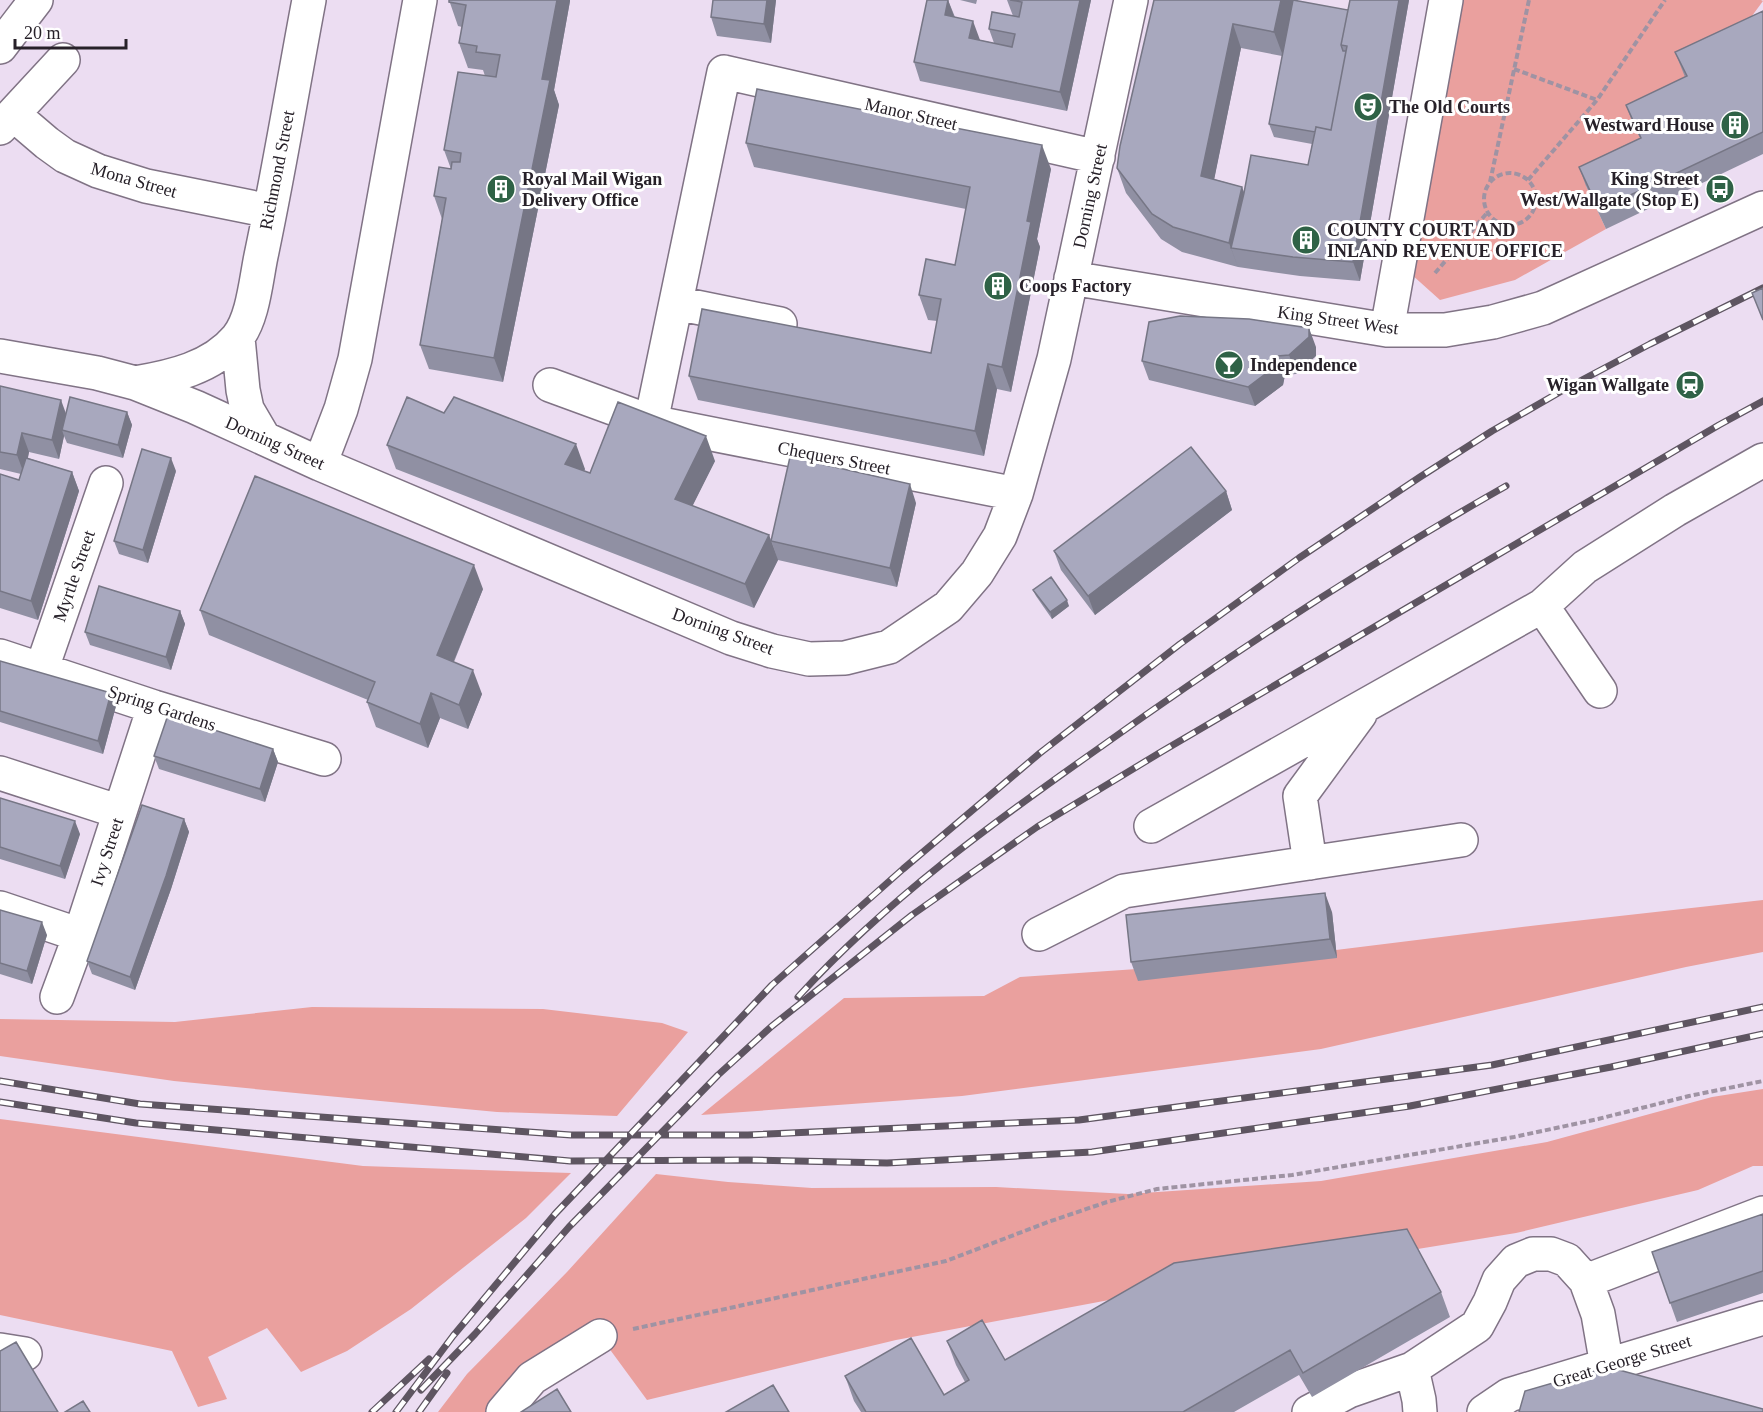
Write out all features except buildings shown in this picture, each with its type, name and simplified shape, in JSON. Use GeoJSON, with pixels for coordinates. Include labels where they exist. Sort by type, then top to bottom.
{"type":"FeatureCollection","features":[{"type":"Feature","properties":{"kind":"street"},"geometry":{"type":"LineString","coordinates":[[0,47],[36,0]]}},
{"type":"Feature","properties":{"kind":"street","name":"Richmond Street"},"geometry":{"type":"LineString","coordinates":[[135,383],[170,377],[193,369],[220,353],[238,338],[248,319],[309,0]]}},
{"type":"Feature","properties":{"kind":"street"},"geometry":{"type":"LineString","coordinates":[[320,464],[341,409],[355,360],[420,0]]}},
{"type":"Feature","properties":{"kind":"street","name":"Dorning Street"},"geometry":{"type":"LineString","coordinates":[[0,356],[97,373],[135,383],[731,638],[772,651],[809,659],[845,658],[889,647],[948,607],[977,573],[1000,536],[1016,494],[1054,359],[1131,0]]}},
{"type":"Feature","properties":{"kind":"street"},"geometry":{"type":"LineString","coordinates":[[1386,330],[1446,0]]}},
{"type":"Feature","properties":{"kind":"street","name":"Mona Street"},"geometry":{"type":"LineString","coordinates":[[63,60],[6,121],[98,171],[156,188],[270,212]]}},
{"type":"Feature","properties":{"kind":"street","name":"Manor Street"},"geometry":{"type":"LineString","coordinates":[[676,303],[724,72],[1098,157]]}},
{"type":"Feature","properties":{"kind":"street","name":"King Street West"},"geometry":{"type":"LineString","coordinates":[[1071,278],[1386,330],[1445,330],[1493,322],[1543,308],[1763,208]]}},
{"type":"Feature","properties":{"kind":"street"},"geometry":{"type":"LineString","coordinates":[[651,422],[676,303],[813,331]]}},
{"type":"Feature","properties":{"kind":"street","name":"Richmond Street"},"geometry":{"type":"LineString","coordinates":[[238,338],[247,410],[264,438]]}},
{"type":"Feature","properties":{"kind":"street","name":"Chequers Street"},"geometry":{"type":"LineString","coordinates":[[550,385],[651,422],[1016,494]]}},
{"type":"Feature","properties":{"kind":"street"},"geometry":{"type":"LineString","coordinates":[[1151,826],[1542,606],[1586,567],[1675,510],[1763,460]]}},
{"type":"Feature","properties":{"kind":"street","name":"Myrtle Street"},"geometry":{"type":"LineString","coordinates":[[42,669],[106,483]]}},
{"type":"Feature","properties":{"kind":"street"},"geometry":{"type":"LineString","coordinates":[[1542,606],[1600,691]]}},
{"type":"Feature","properties":{"kind":"street","name":"Spring Gardens"},"geometry":{"type":"LineString","coordinates":[[0,656],[154,707],[324,759]]}},
{"type":"Feature","properties":{"kind":"street"},"geometry":{"type":"LineString","coordinates":[[1310,862],[1300,796],[1366,706]]}},
{"type":"Feature","properties":{"kind":"street","name":"Ivy Street"},"geometry":{"type":"LineString","coordinates":[[57,997],[80,935],[154,707]]}},
{"type":"Feature","properties":{"kind":"street"},"geometry":{"type":"LineString","coordinates":[[0,773],[120,812]]}},
{"type":"Feature","properties":{"kind":"street"},"geometry":{"type":"LineString","coordinates":[[1040,934],[1124,891],[1461,840]]}},
{"type":"Feature","properties":{"kind":"street"},"geometry":{"type":"LineString","coordinates":[[0,908],[80,935]]}},
{"type":"Feature","properties":{"kind":"street"},"geometry":{"type":"LineString","coordinates":[[1586,1281],[1763,1213]]}},
{"type":"Feature","properties":{"kind":"street"},"geometry":{"type":"LineString","coordinates":[[1309,1412],[1349,1391],[1412,1369],[1477,1326],[1499,1280],[1516,1261],[1533,1254],[1551,1254],[1567,1260],[1586,1281],[1598,1314],[1607,1366]]}},
{"type":"Feature","properties":{"kind":"street","name":"Great George Street"},"geometry":{"type":"LineString","coordinates":[[1485,1412],[1509,1395],[1763,1318]]}},
{"type":"Feature","properties":{"kind":"street"},"geometry":{"type":"LineString","coordinates":[[503,1412],[532,1378],[600,1336]]}},
{"type":"Feature","properties":{"kind":"street"},"geometry":{"type":"LineString","coordinates":[[1412,1369],[1420,1412]]}},
{"type":"Feature","properties":{"kind":"path"},"geometry":{"type":"LineString","coordinates":[[1490,182],[1529,0]]}},
{"type":"Feature","properties":{"kind":"path"},"geometry":{"type":"LineString","coordinates":[[1528,180],[1597,100],[1665,0]]}},
{"type":"Feature","properties":{"kind":"path"},"geometry":{"type":"LineString","coordinates":[[1514,69],[1597,100]]}},
{"type":"Feature","properties":{"kind":"path"},"geometry":{"type":"LineString","coordinates":[[1513,173],[1528,180],[1533,187],[1536,203],[1527,218],[1520,223],[1503,225],[1487,213],[1483,198],[1485,189],[1496,176],[1513,173]]}},
{"type":"Feature","properties":{"kind":"path"},"geometry":{"type":"LineString","coordinates":[[1431,278],[1487,213]]}},
{"type":"Feature","properties":{"kind":"path"},"geometry":{"type":"LineString","coordinates":[[600,1336],[946,1261],[1048,1222],[1107,1202],[1157,1189],[1292,1175],[1514,1137],[1689,1096],[1763,1082]]}},
{"type":"Feature","properties":{"kind":"shaded area"},"geometry":{"type":"Polygon","coordinates":[[[1456,0],[1763,1],[1648,157],[1586,186],[1606,229],[1515,280],[1440,300],[1411,274],[1456,0]]]}},
{"type":"Feature","properties":{"kind":"shaded area"},"geometry":{"type":"Polygon","coordinates":[[[1763,900],[1763,952],[1686,967],[1321,1049],[962,1096],[701,1115],[844,998],[984,996],[1020,977],[1137,969],[1336,950],[1763,900]]]}},
{"type":"Feature","properties":{"kind":"shaded area"},"geometry":{"type":"Polygon","coordinates":[[[312,1007],[543,1009],[662,1023],[688,1032],[617,1116],[497,1112],[306,1094],[174,1081],[0,1056],[0,1019],[175,1022],[312,1007]]]}},
{"type":"Feature","properties":{"kind":"shaded area"},"geometry":{"type":"Polygon","coordinates":[[[1763,1089],[1763,1166],[1753,1166],[1698,1190],[1516,1233],[1141,1294],[896,1340],[647,1400],[600,1336],[493,1412],[438,1412],[467,1374],[567,1272],[656,1174],[812,1188],[996,1187],[1128,1194],[1321,1181],[1547,1142],[1712,1097],[1763,1089]]]}},
{"type":"Feature","properties":{"kind":"shaded area"},"geometry":{"type":"Polygon","coordinates":[[[0,1119],[363,1166],[571,1173],[526,1218],[411,1309],[347,1351],[301,1372],[267,1328],[208,1357],[227,1399],[198,1407],[172,1351],[0,1315],[0,1119]]]}},
{"type":"Feature","properties":{"kind":"railway"},"geometry":{"type":"LineString","coordinates":[[396,1412],[453,1336],[555,1214],[772,985],[903,869],[1040,753],[1180,644],[1299,558],[1420,477],[1492,431],[1565,389],[1763,288]]}},
{"type":"Feature","properties":{"kind":"railway"},"geometry":{"type":"LineString","coordinates":[[421,1390],[475,1334],[569,1227],[718,1075],[772,1026],[912,915],[1037,827],[1161,752],[1763,401]]}},
{"type":"Feature","properties":{"kind":"railway"},"geometry":{"type":"LineString","coordinates":[[798,997],[868,927],[943,863],[1021,804],[1250,644],[1351,578],[1506,486]]}},
{"type":"Feature","properties":{"kind":"railway"},"geometry":{"type":"LineString","coordinates":[[0,1081],[140,1104],[571,1135],[748,1135],[1079,1120],[1492,1065],[1763,1007]]}},
{"type":"Feature","properties":{"kind":"railway"},"geometry":{"type":"LineString","coordinates":[[0,1102],[136,1123],[570,1161],[748,1160],[887,1163],[1092,1152],[1410,1106],[1611,1067],[1763,1034]]}},
{"type":"Feature","properties":{"kind":"railway"},"geometry":{"type":"LineString","coordinates":[[372,1412],[429,1359]]}},
{"type":"Feature","properties":{"kind":"railway"},"geometry":{"type":"LineString","coordinates":[[419,1412],[447,1373]]}},
{"type":"Feature","properties":{"kind":"place","name":"The Old Courts"},"geometry":{"type":"Point","coordinates":[1368,107]}},
{"type":"Feature","properties":{"kind":"place","name":"Westward House"},"geometry":{"type":"Point","coordinates":[1735,125]}},
{"type":"Feature","properties":{"kind":"place","name":"Royal Mail Wigan Delivery Office"},"geometry":{"type":"Point","coordinates":[501,189]}},
{"type":"Feature","properties":{"kind":"place","name":"King Street West/Wallgate (Stop E)"},"geometry":{"type":"Point","coordinates":[1720,189]}},
{"type":"Feature","properties":{"kind":"place","name":"COUNTY COURT AND INLAND REVENUE OFFICE"},"geometry":{"type":"Point","coordinates":[1306,240]}},
{"type":"Feature","properties":{"kind":"place","name":"Coops Factory"},"geometry":{"type":"Point","coordinates":[998,286]}},
{"type":"Feature","properties":{"kind":"place","name":"Independence"},"geometry":{"type":"Point","coordinates":[1229,365]}},
{"type":"Feature","properties":{"kind":"place","name":"Wigan Wallgate"},"geometry":{"type":"Point","coordinates":[1690,385]}}]}
